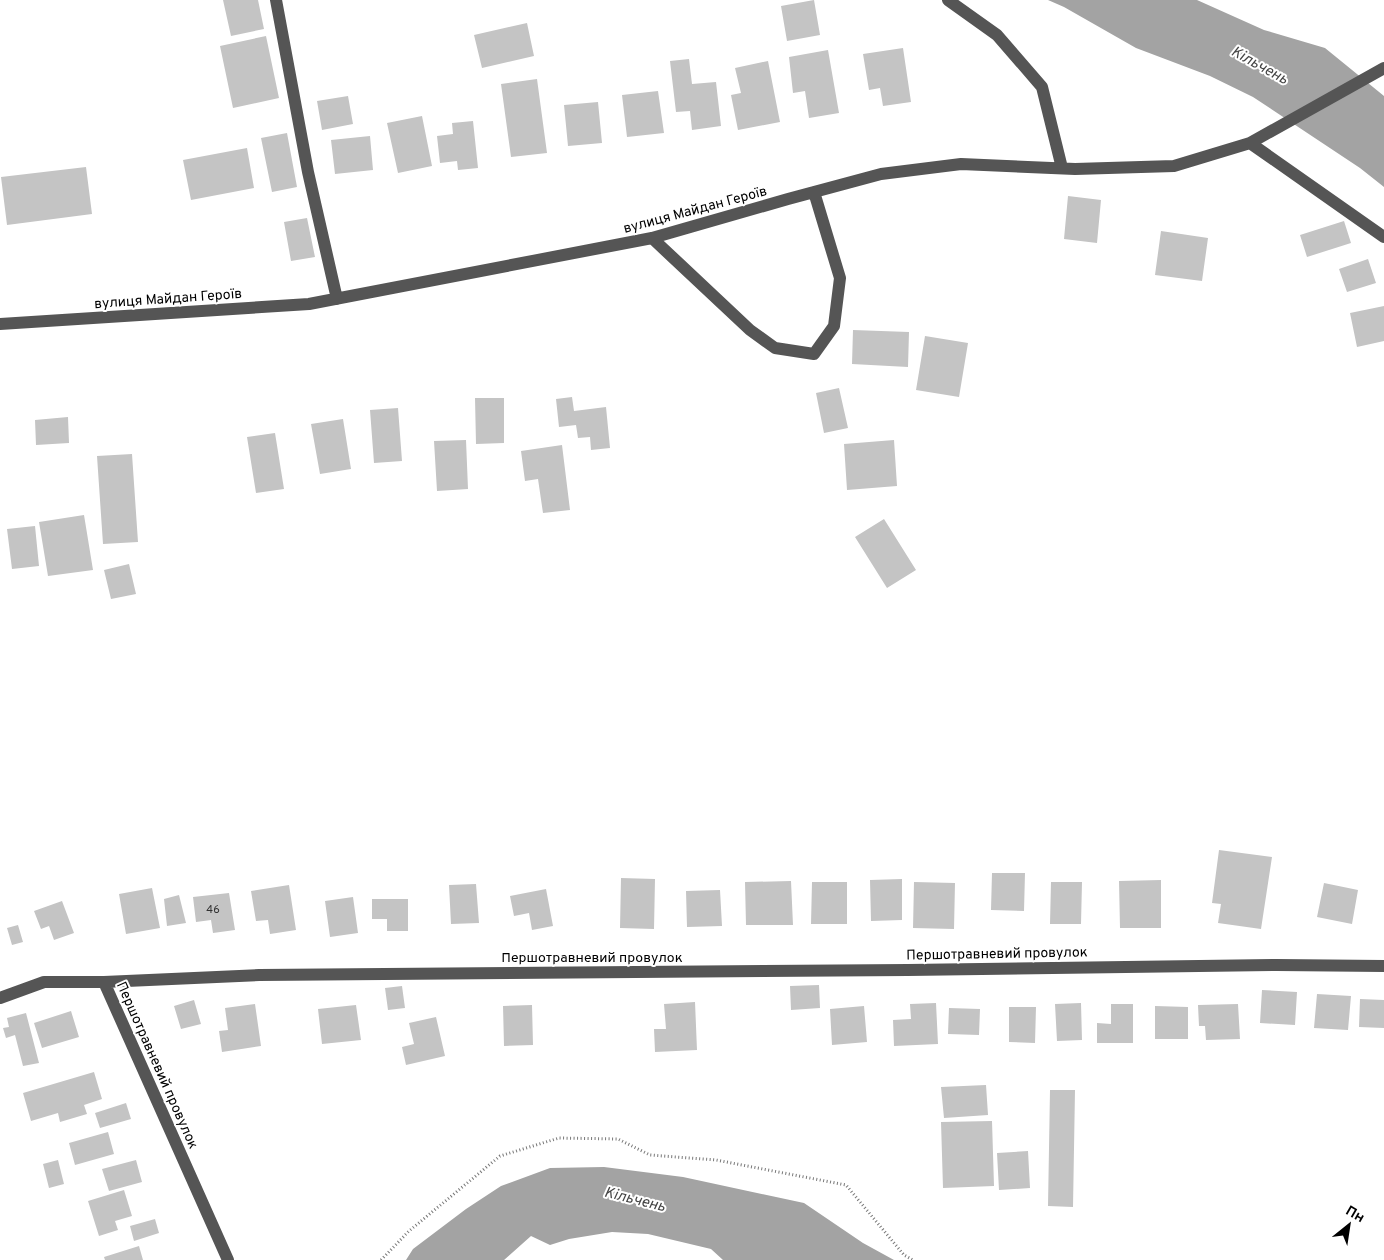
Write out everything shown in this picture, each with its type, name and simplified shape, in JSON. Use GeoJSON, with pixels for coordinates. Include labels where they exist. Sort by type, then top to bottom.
{"type":"FeatureCollection","features":[{"type":"Feature","properties":{"kind":"street"},"geometry":{"type":"LineString","coordinates":[[276,0],[308,172],[337,299]]}},
{"type":"Feature","properties":{"kind":"street"},"geometry":{"type":"LineString","coordinates":[[948,0],[998,35],[1042,87],[1062,168]]}},
{"type":"Feature","properties":{"kind":"street","name":"вулиця Майдан Героїв"},"geometry":{"type":"LineString","coordinates":[[0,324],[308,304],[652,238],[881,174],[961,164],[1062,168],[1174,166],[1250,143],[1384,68]]}},
{"type":"Feature","properties":{"kind":"street"},"geometry":{"type":"LineString","coordinates":[[1250,143],[1384,237]]}},
{"type":"Feature","properties":{"kind":"street"},"geometry":{"type":"LineString","coordinates":[[652,238],[756,334],[775,348],[814,354],[834,326],[840,278],[814,192]]}},
{"type":"Feature","properties":{"kind":"street","name":"Першотравневий провулок"},"geometry":{"type":"LineString","coordinates":[[228,1260],[104,982],[259,975],[898,970],[1277,964],[1384,966]]}},
{"type":"Feature","properties":{"kind":"street"},"geometry":{"type":"LineString","coordinates":[[0,998],[44,982],[104,982]]}},
{"type":"Feature","properties":{"kind":"path"},"geometry":{"type":"LineString","coordinates":[[381,1260],[409,1231],[500,1156],[559,1138],[618,1139],[650,1155],[716,1160],[846,1185],[904,1254],[913,1260]]}},
{"type":"Feature","properties":{"kind":"water","name":"Кільчень"},"geometry":{"type":"Polygon","coordinates":[[[1048,0],[1197,0],[1264,30],[1325,48],[1384,96],[1384,187],[1360,168],[1253,97],[1210,76],[1136,48],[1064,7],[1048,0]]]}},
{"type":"Feature","properties":{"kind":"water","name":"Кільчень"},"geometry":{"type":"Polygon","coordinates":[[[604,1167],[683,1177],[804,1203],[863,1243],[894,1260],[723,1260],[711,1249],[648,1234],[612,1232],[569,1239],[550,1245],[531,1236],[504,1260],[406,1260],[413,1249],[466,1209],[501,1186],[550,1168],[604,1167]]]}},
{"type":"Feature","properties":{"kind":"building"},"geometry":{"type":"Polygon","coordinates":[[[223,0],[258,0],[264,29],[231,36],[223,0]]]}},
{"type":"Feature","properties":{"kind":"building"},"geometry":{"type":"Polygon","coordinates":[[[814,0],[820,35],[787,41],[781,6],[814,0]]]}},
{"type":"Feature","properties":{"kind":"building"},"geometry":{"type":"Polygon","coordinates":[[[527,23],[534,56],[482,68],[474,35],[527,23]]]}},
{"type":"Feature","properties":{"kind":"building"},"geometry":{"type":"Polygon","coordinates":[[[266,36],[279,98],[233,108],[220,46],[266,36]]]}},
{"type":"Feature","properties":{"kind":"building"},"geometry":{"type":"Polygon","coordinates":[[[903,48],[911,102],[883,106],[880,88],[869,90],[863,54],[903,48]]]}},
{"type":"Feature","properties":{"kind":"building"},"geometry":{"type":"Polygon","coordinates":[[[828,50],[839,113],[809,118],[805,91],[793,93],[789,57],[828,50]]]}},
{"type":"Feature","properties":{"kind":"building"},"geometry":{"type":"Polygon","coordinates":[[[689,59],[692,84],[716,82],[721,126],[692,130],[690,111],[676,112],[670,61],[689,59]]]}},
{"type":"Feature","properties":{"kind":"building"},"geometry":{"type":"Polygon","coordinates":[[[768,61],[780,122],[738,130],[731,95],[741,93],[735,68],[768,61]]]}},
{"type":"Feature","properties":{"kind":"building"},"geometry":{"type":"Polygon","coordinates":[[[537,79],[547,153],[511,157],[501,84],[537,79]]]}},
{"type":"Feature","properties":{"kind":"building"},"geometry":{"type":"Polygon","coordinates":[[[658,91],[664,133],[627,137],[622,95],[658,91]]]}},
{"type":"Feature","properties":{"kind":"building"},"geometry":{"type":"Polygon","coordinates":[[[348,96],[353,124],[322,130],[317,101],[348,96]]]}},
{"type":"Feature","properties":{"kind":"building"},"geometry":{"type":"Polygon","coordinates":[[[598,102],[602,143],[568,146],[564,105],[598,102]]]}},
{"type":"Feature","properties":{"kind":"building"},"geometry":{"type":"Polygon","coordinates":[[[422,116],[432,166],[398,173],[387,123],[422,116]]]}},
{"type":"Feature","properties":{"kind":"building"},"geometry":{"type":"Polygon","coordinates":[[[473,121],[478,168],[458,170],[457,161],[440,163],[437,136],[453,134],[452,123],[473,121]]]}},
{"type":"Feature","properties":{"kind":"building"},"geometry":{"type":"Polygon","coordinates":[[[287,133],[297,187],[272,192],[261,138],[287,133]]]}},
{"type":"Feature","properties":{"kind":"building"},"geometry":{"type":"Polygon","coordinates":[[[370,136],[373,170],[335,174],[331,140],[370,136]]]}},
{"type":"Feature","properties":{"kind":"building"},"geometry":{"type":"Polygon","coordinates":[[[247,148],[254,188],[191,200],[183,160],[247,148]]]}},
{"type":"Feature","properties":{"kind":"building"},"geometry":{"type":"Polygon","coordinates":[[[86,167],[92,214],[7,225],[1,177],[86,167]]]}},
{"type":"Feature","properties":{"kind":"building"},"geometry":{"type":"Polygon","coordinates":[[[1068,196],[1101,200],[1097,243],[1064,239],[1068,196]]]}},
{"type":"Feature","properties":{"kind":"building"},"geometry":{"type":"Polygon","coordinates":[[[307,218],[315,257],[291,261],[284,222],[307,218]]]}},
{"type":"Feature","properties":{"kind":"building"},"geometry":{"type":"Polygon","coordinates":[[[1344,221],[1351,243],[1307,257],[1300,235],[1344,221]]]}},
{"type":"Feature","properties":{"kind":"building"},"geometry":{"type":"Polygon","coordinates":[[[1161,231],[1208,238],[1202,281],[1155,275],[1161,231]]]}},
{"type":"Feature","properties":{"kind":"building"},"geometry":{"type":"Polygon","coordinates":[[[1368,259],[1376,283],[1347,292],[1339,269],[1368,259]]]}},
{"type":"Feature","properties":{"kind":"building"},"geometry":{"type":"Polygon","coordinates":[[[1384,306],[1384,341],[1357,347],[1350,313],[1384,306]]]}},
{"type":"Feature","properties":{"kind":"building"},"geometry":{"type":"Polygon","coordinates":[[[853,330],[909,332],[908,367],[852,364],[853,330]]]}},
{"type":"Feature","properties":{"kind":"building"},"geometry":{"type":"Polygon","coordinates":[[[925,336],[968,343],[959,397],[916,390],[925,336]]]}},
{"type":"Feature","properties":{"kind":"building"},"geometry":{"type":"Polygon","coordinates":[[[839,388],[848,428],[824,433],[816,393],[839,388]]]}},
{"type":"Feature","properties":{"kind":"building"},"geometry":{"type":"Polygon","coordinates":[[[572,397],[574,411],[606,407],[610,448],[591,450],[590,437],[578,438],[576,425],[559,427],[556,399],[572,397]]]}},
{"type":"Feature","properties":{"kind":"building"},"geometry":{"type":"Polygon","coordinates":[[[475,398],[504,398],[504,443],[476,444],[475,398]]]}},
{"type":"Feature","properties":{"kind":"building"},"geometry":{"type":"Polygon","coordinates":[[[398,408],[402,461],[374,463],[370,410],[398,408]]]}},
{"type":"Feature","properties":{"kind":"building"},"geometry":{"type":"Polygon","coordinates":[[[68,417],[69,443],[36,445],[35,420],[68,417]]]}},
{"type":"Feature","properties":{"kind":"building"},"geometry":{"type":"Polygon","coordinates":[[[343,419],[351,469],[320,474],[311,424],[343,419]]]}},
{"type":"Feature","properties":{"kind":"building"},"geometry":{"type":"Polygon","coordinates":[[[275,433],[284,489],[256,493],[247,437],[275,433]]]}},
{"type":"Feature","properties":{"kind":"building"},"geometry":{"type":"Polygon","coordinates":[[[466,440],[468,489],[437,491],[434,441],[466,440]]]}},
{"type":"Feature","properties":{"kind":"building"},"geometry":{"type":"Polygon","coordinates":[[[894,440],[897,486],[847,490],[844,444],[894,440]]]}},
{"type":"Feature","properties":{"kind":"building"},"geometry":{"type":"Polygon","coordinates":[[[562,445],[570,510],[543,513],[538,479],[525,481],[521,451],[562,445]]]}},
{"type":"Feature","properties":{"kind":"building"},"geometry":{"type":"Polygon","coordinates":[[[132,454],[138,542],[103,544],[97,456],[132,454]]]}},
{"type":"Feature","properties":{"kind":"building"},"geometry":{"type":"Polygon","coordinates":[[[84,515],[93,570],[48,576],[39,522],[84,515]]]}},
{"type":"Feature","properties":{"kind":"building"},"geometry":{"type":"Polygon","coordinates":[[[884,519],[916,570],[887,588],[855,537],[884,519]]]}},
{"type":"Feature","properties":{"kind":"building"},"geometry":{"type":"Polygon","coordinates":[[[35,526],[39,566],[12,569],[7,529],[35,526]]]}},
{"type":"Feature","properties":{"kind":"building"},"geometry":{"type":"Polygon","coordinates":[[[129,564],[136,594],[111,599],[104,570],[129,564]]]}},
{"type":"Feature","properties":{"kind":"building"},"geometry":{"type":"Polygon","coordinates":[[[1219,850],[1272,857],[1261,929],[1218,923],[1221,904],[1212,903],[1219,850]]]}},
{"type":"Feature","properties":{"kind":"building"},"geometry":{"type":"Polygon","coordinates":[[[992,873],[1025,873],[1024,911],[991,910],[992,873]]]}},
{"type":"Feature","properties":{"kind":"building"},"geometry":{"type":"Polygon","coordinates":[[[621,878],[655,879],[654,929],[620,928],[621,878]]]}},
{"type":"Feature","properties":{"kind":"building"},"geometry":{"type":"Polygon","coordinates":[[[902,879],[902,920],[871,921],[870,880],[902,879]]]}},
{"type":"Feature","properties":{"kind":"building"},"geometry":{"type":"Polygon","coordinates":[[[1161,880],[1161,928],[1120,928],[1119,881],[1161,880]]]}},
{"type":"Feature","properties":{"kind":"building"},"geometry":{"type":"Polygon","coordinates":[[[791,881],[793,925],[746,925],[745,882],[791,881]]]}},
{"type":"Feature","properties":{"kind":"building"},"geometry":{"type":"Polygon","coordinates":[[[812,882],[847,882],[847,924],[811,924],[812,882]]]}},
{"type":"Feature","properties":{"kind":"building"},"geometry":{"type":"Polygon","coordinates":[[[914,882],[955,883],[954,929],[913,928],[914,882]]]}},
{"type":"Feature","properties":{"kind":"building"},"geometry":{"type":"Polygon","coordinates":[[[1051,882],[1082,882],[1081,924],[1050,924],[1051,882]]]}},
{"type":"Feature","properties":{"kind":"building"},"geometry":{"type":"Polygon","coordinates":[[[1324,883],[1358,890],[1352,924],[1317,917],[1324,883]]]}},
{"type":"Feature","properties":{"kind":"building"},"geometry":{"type":"Polygon","coordinates":[[[476,884],[479,923],[451,924],[449,885],[476,884]]]}},
{"type":"Feature","properties":{"kind":"building"},"geometry":{"type":"Polygon","coordinates":[[[289,885],[296,930],[270,934],[268,920],[256,921],[251,891],[289,885]]]}},
{"type":"Feature","properties":{"kind":"building"},"geometry":{"type":"Polygon","coordinates":[[[152,888],[160,928],[126,934],[119,894],[152,888]]]}},
{"type":"Feature","properties":{"kind":"building"},"geometry":{"type":"Polygon","coordinates":[[[546,889],[553,926],[532,930],[529,913],[514,916],[510,896],[546,889]]]}},
{"type":"Feature","properties":{"kind":"building"},"geometry":{"type":"Polygon","coordinates":[[[720,890],[722,926],[687,927],[686,891],[720,890]]]}},
{"type":"Feature","properties":{"kind":"building"},"geometry":{"type":"Polygon","coordinates":[[[229,893],[235,930],[213,933],[211,920],[196,922],[193,897],[229,893]]]}},
{"type":"Feature","properties":{"kind":"building"},"geometry":{"type":"Polygon","coordinates":[[[179,895],[186,923],[167,926],[164,899],[179,895]]]}},
{"type":"Feature","properties":{"kind":"building"},"geometry":{"type":"Polygon","coordinates":[[[353,897],[358,933],[330,937],[325,901],[353,897]]]}},
{"type":"Feature","properties":{"kind":"building"},"geometry":{"type":"Polygon","coordinates":[[[372,899],[408,899],[408,931],[387,931],[387,919],[372,919],[372,899]]]}},
{"type":"Feature","properties":{"kind":"building"},"geometry":{"type":"Polygon","coordinates":[[[62,901],[74,933],[54,940],[49,926],[41,929],[34,911],[62,901]]]}},
{"type":"Feature","properties":{"kind":"building"},"geometry":{"type":"Polygon","coordinates":[[[18,925],[23,942],[12,945],[7,928],[18,925]]]}},
{"type":"Feature","properties":{"kind":"building"},"geometry":{"type":"Polygon","coordinates":[[[819,985],[820,1008],[791,1010],[790,986],[819,985]]]}},
{"type":"Feature","properties":{"kind":"building"},"geometry":{"type":"Polygon","coordinates":[[[402,986],[405,1008],[388,1010],[385,988],[402,986]]]}},
{"type":"Feature","properties":{"kind":"building"},"geometry":{"type":"Polygon","coordinates":[[[1262,990],[1297,992],[1295,1025],[1260,1023],[1262,990]]]}},
{"type":"Feature","properties":{"kind":"building"},"geometry":{"type":"Polygon","coordinates":[[[1317,994],[1351,996],[1348,1030],[1314,1028],[1317,994]]]}},
{"type":"Feature","properties":{"kind":"building"},"geometry":{"type":"Polygon","coordinates":[[[1360,999],[1384,1000],[1384,1028],[1359,1027],[1360,999]]]}},
{"type":"Feature","properties":{"kind":"building"},"geometry":{"type":"Polygon","coordinates":[[[194,1000],[201,1024],[181,1029],[174,1006],[194,1000]]]}},
{"type":"Feature","properties":{"kind":"building"},"geometry":{"type":"Polygon","coordinates":[[[695,1002],[697,1050],[655,1052],[654,1029],[666,1029],[664,1004],[695,1002]]]}},
{"type":"Feature","properties":{"kind":"building"},"geometry":{"type":"Polygon","coordinates":[[[936,1003],[938,1044],[894,1046],[893,1020],[911,1019],[910,1004],[936,1003]]]}},
{"type":"Feature","properties":{"kind":"building"},"geometry":{"type":"Polygon","coordinates":[[[1081,1003],[1082,1040],[1057,1041],[1055,1004],[1081,1003]]]}},
{"type":"Feature","properties":{"kind":"building"},"geometry":{"type":"Polygon","coordinates":[[[255,1004],[261,1046],[222,1052],[219,1031],[228,1030],[225,1008],[255,1004]]]}},
{"type":"Feature","properties":{"kind":"building"},"geometry":{"type":"Polygon","coordinates":[[[1111,1004],[1133,1004],[1133,1043],[1097,1043],[1097,1023],[1111,1024],[1111,1004]]]}},
{"type":"Feature","properties":{"kind":"building"},"geometry":{"type":"Polygon","coordinates":[[[1238,1004],[1240,1039],[1206,1040],[1205,1026],[1199,1026],[1198,1005],[1238,1004]]]}},
{"type":"Feature","properties":{"kind":"building"},"geometry":{"type":"Polygon","coordinates":[[[356,1005],[361,1040],[322,1044],[318,1009],[356,1005]]]}},
{"type":"Feature","properties":{"kind":"building"},"geometry":{"type":"Polygon","coordinates":[[[532,1005],[533,1045],[504,1046],[503,1006],[532,1005]]]}},
{"type":"Feature","properties":{"kind":"building"},"geometry":{"type":"Polygon","coordinates":[[[864,1006],[867,1042],[832,1045],[830,1009],[864,1006]]]}},
{"type":"Feature","properties":{"kind":"building"},"geometry":{"type":"Polygon","coordinates":[[[1155,1006],[1188,1007],[1188,1039],[1155,1039],[1155,1006]]]}},
{"type":"Feature","properties":{"kind":"building"},"geometry":{"type":"Polygon","coordinates":[[[1009,1007],[1036,1007],[1035,1043],[1009,1042],[1009,1007]]]}},
{"type":"Feature","properties":{"kind":"building"},"geometry":{"type":"Polygon","coordinates":[[[949,1008],[980,1009],[979,1035],[948,1034],[949,1008]]]}},
{"type":"Feature","properties":{"kind":"building"},"geometry":{"type":"Polygon","coordinates":[[[71,1011],[79,1037],[42,1048],[34,1023],[71,1011]]]}},
{"type":"Feature","properties":{"kind":"building"},"geometry":{"type":"Polygon","coordinates":[[[26,1013],[39,1063],[23,1066],[15,1035],[6,1038],[3,1028],[9,1027],[7,1018],[26,1013]]]}},
{"type":"Feature","properties":{"kind":"building"},"geometry":{"type":"Polygon","coordinates":[[[436,1017],[445,1056],[406,1065],[402,1047],[414,1044],[409,1023],[436,1017]]]}},
{"type":"Feature","properties":{"kind":"building"},"geometry":{"type":"Polygon","coordinates":[[[94,1072],[102,1099],[84,1105],[87,1114],[60,1122],[58,1113],[31,1121],[23,1093],[94,1072]]]}},
{"type":"Feature","properties":{"kind":"building"},"geometry":{"type":"Polygon","coordinates":[[[986,1085],[988,1115],[944,1118],[941,1087],[986,1085]]]}},
{"type":"Feature","properties":{"kind":"building"},"geometry":{"type":"Polygon","coordinates":[[[1050,1090],[1075,1090],[1073,1207],[1048,1206],[1050,1090]]]}},
{"type":"Feature","properties":{"kind":"building"},"geometry":{"type":"Polygon","coordinates":[[[126,1103],[131,1119],[100,1128],[95,1113],[126,1103]]]}},
{"type":"Feature","properties":{"kind":"building"},"geometry":{"type":"Polygon","coordinates":[[[992,1121],[994,1186],[943,1188],[941,1122],[992,1121]]]}},
{"type":"Feature","properties":{"kind":"building"},"geometry":{"type":"Polygon","coordinates":[[[108,1132],[114,1154],[75,1165],[69,1143],[108,1132]]]}},
{"type":"Feature","properties":{"kind":"building"},"geometry":{"type":"Polygon","coordinates":[[[1028,1151],[1030,1188],[999,1190],[997,1153],[1028,1151]]]}},
{"type":"Feature","properties":{"kind":"building"},"geometry":{"type":"Polygon","coordinates":[[[58,1160],[64,1184],[49,1188],[43,1164],[58,1160]]]}},
{"type":"Feature","properties":{"kind":"building"},"geometry":{"type":"Polygon","coordinates":[[[136,1160],[142,1182],[109,1191],[102,1169],[136,1160]]]}},
{"type":"Feature","properties":{"kind":"building"},"geometry":{"type":"Polygon","coordinates":[[[124,1190],[132,1216],[115,1221],[118,1230],[99,1236],[88,1201],[124,1190]]]}},
{"type":"Feature","properties":{"kind":"building"},"geometry":{"type":"Polygon","coordinates":[[[155,1219],[159,1233],[134,1241],[130,1226],[155,1219]]]}},
{"type":"Feature","properties":{"kind":"building"},"geometry":{"type":"Polygon","coordinates":[[[139,1246],[143,1260],[105,1260],[104,1257],[139,1246]]]}}]}
